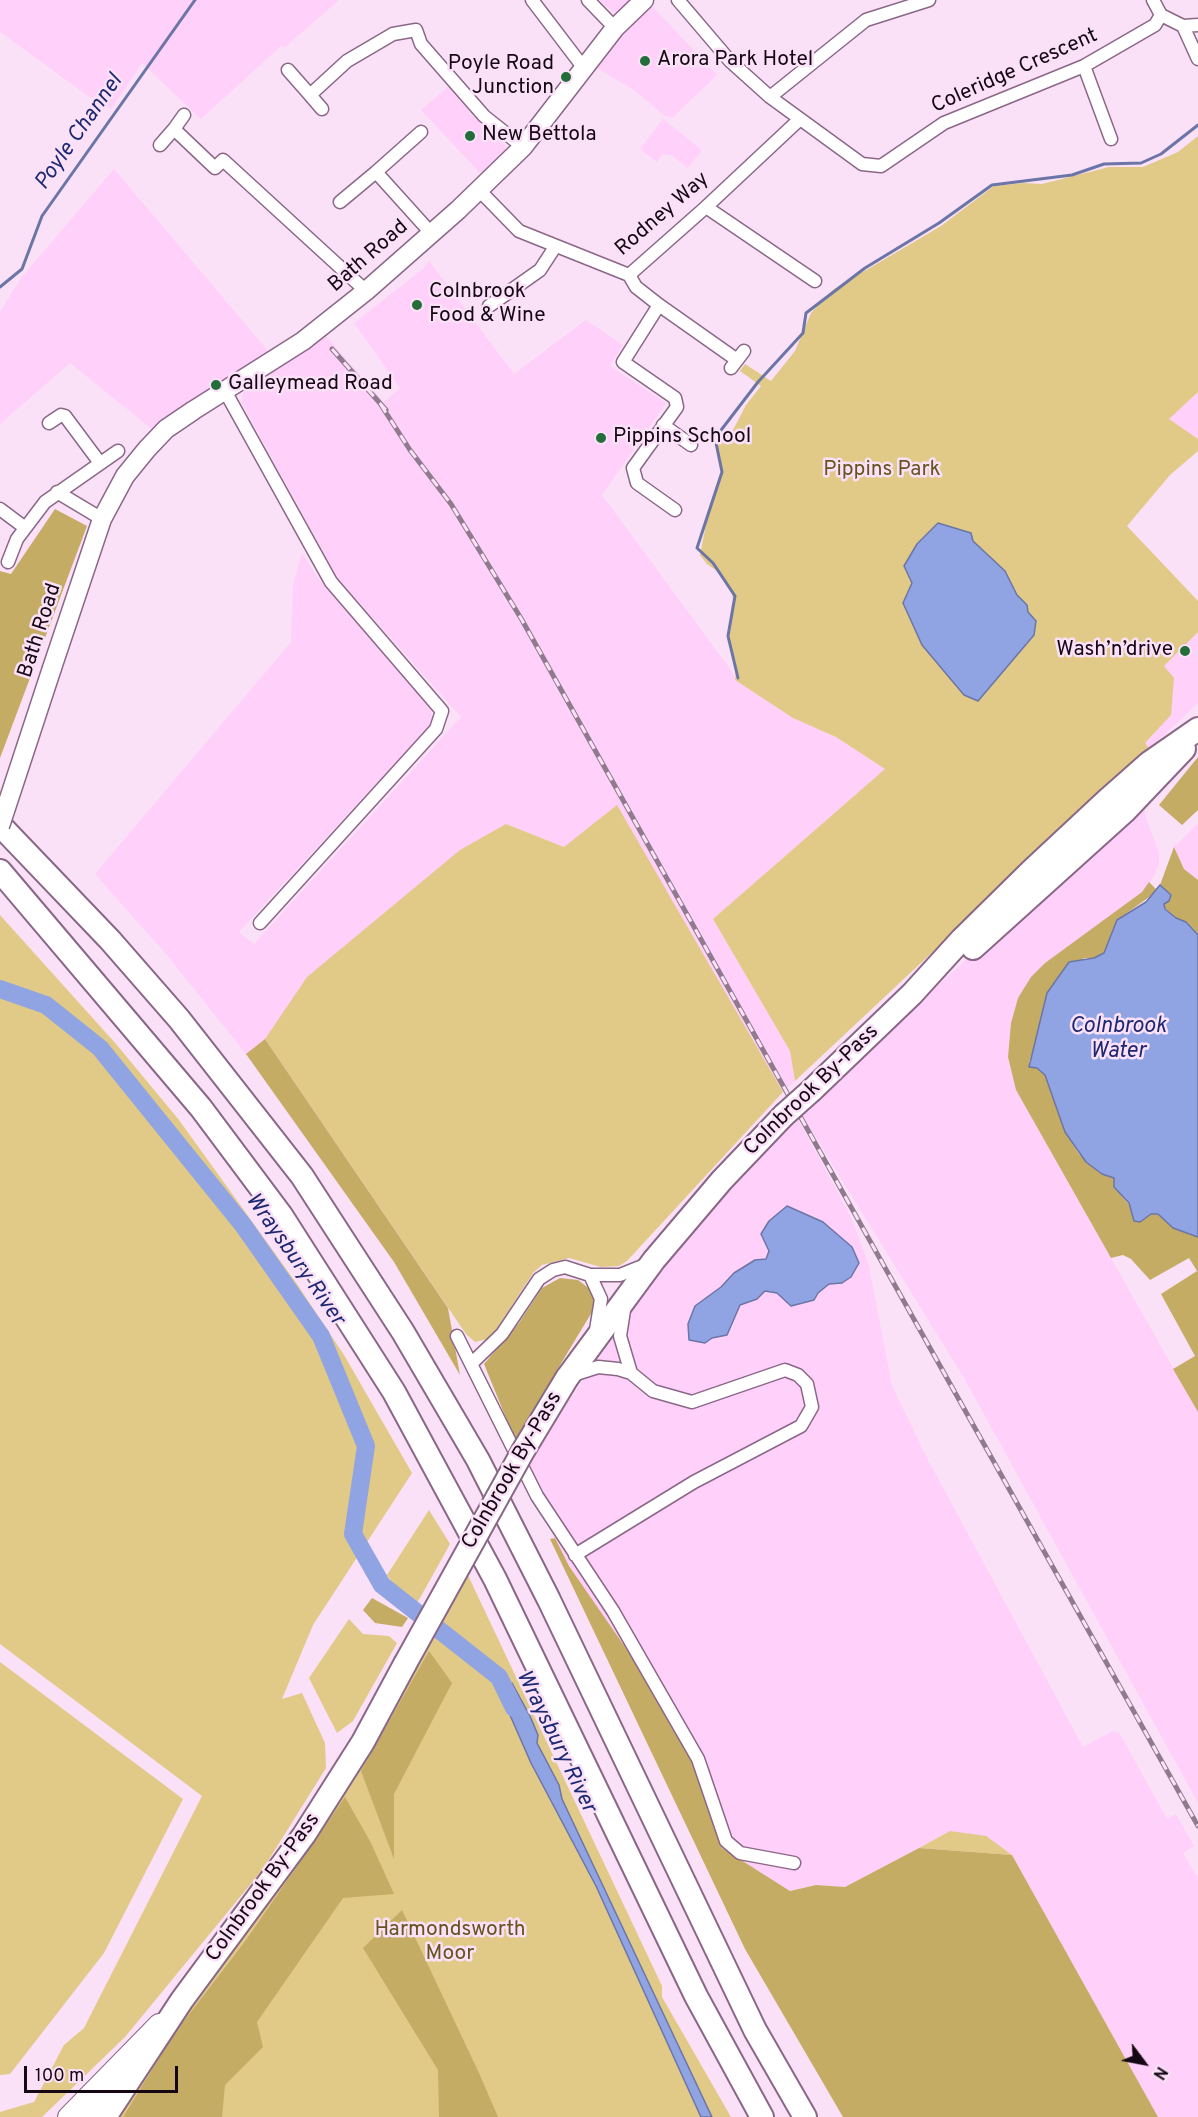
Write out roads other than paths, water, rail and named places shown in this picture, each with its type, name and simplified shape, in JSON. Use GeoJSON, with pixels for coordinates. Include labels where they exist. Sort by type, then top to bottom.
{"type":"FeatureCollection","features":[{"type":"Feature","properties":{"kind":"highway","name":"Colnbrook By-Pass"},"geometry":{"type":"LineString","coordinates":[[182,2000],[304,1835],[363,1742],[523,1451],[567,1378],[654,1260],[722,1180],[784,1115],[912,994],[978,924],[1106,801],[1149,763],[1198,730]]}},
{"type":"Feature","properties":{"kind":"highway"},"geometry":{"type":"LineString","coordinates":[[0,825],[95,924],[179,1019],[302,1176],[403,1332],[478,1460],[549,1600],[669,1855],[756,2030],[805,2117]]}},
{"type":"Feature","properties":{"kind":"highway"},"geometry":{"type":"LineString","coordinates":[[0,870],[38,918],[201,1108],[281,1215],[394,1392],[495,1579],[696,1996],[762,2117]]}},
{"type":"Feature","properties":{"kind":"highway"},"geometry":{"type":"LineString","coordinates":[[0,896],[38,918]]}},
{"type":"Feature","properties":{"kind":"highway"},"geometry":{"type":"LineString","coordinates":[[83,2117],[182,2000]]}},
{"type":"Feature","properties":{"kind":"highway"},"geometry":{"type":"LineString","coordinates":[[105,2117],[182,2000]]}},
{"type":"Feature","properties":{"kind":"main road"},"geometry":{"type":"LineString","coordinates":[[68,2117],[182,2000]]}},
{"type":"Feature","properties":{"kind":"street"},"geometry":{"type":"LineString","coordinates":[[532,0],[583,67]]}},
{"type":"Feature","properties":{"kind":"street"},"geometry":{"type":"LineString","coordinates":[[588,0],[615,28]]}},
{"type":"Feature","properties":{"kind":"street","name":"Bath Road"},"geometry":{"type":"LineString","coordinates":[[0,825],[102,519],[125,476],[166,429],[303,341],[366,291],[480,191],[523,147],[615,28],[644,0]]}},
{"type":"Feature","properties":{"kind":"street","name":"Coleridge Crescent"},"geometry":{"type":"LineString","coordinates":[[678,0],[730,62],[770,97],[862,165],[881,166],[944,123],[1084,66],[1155,25],[1161,15]]}},
{"type":"Feature","properties":{"kind":"street"},"geometry":{"type":"LineString","coordinates":[[770,97],[866,20],[929,0]]}},
{"type":"Feature","properties":{"kind":"street"},"geometry":{"type":"LineString","coordinates":[[1153,0],[1161,15],[1183,26],[1198,25]]}},
{"type":"Feature","properties":{"kind":"street"},"geometry":{"type":"LineString","coordinates":[[1183,26],[1198,59]]}},
{"type":"Feature","properties":{"kind":"street"},"geometry":{"type":"LineString","coordinates":[[310,95],[347,62],[393,34],[416,30],[421,44],[484,116],[523,147]]}},
{"type":"Feature","properties":{"kind":"street"},"geometry":{"type":"LineString","coordinates":[[1084,66],[1111,139]]}},
{"type":"Feature","properties":{"kind":"street"},"geometry":{"type":"LineString","coordinates":[[288,70],[322,109]]}},
{"type":"Feature","properties":{"kind":"street"},"geometry":{"type":"LineString","coordinates":[[160,145],[184,115]]}},
{"type":"Feature","properties":{"kind":"street","name":"Rodney Way"},"geometry":{"type":"LineString","coordinates":[[480,191],[519,231],[629,275],[800,119]]}},
{"type":"Feature","properties":{"kind":"street"},"geometry":{"type":"LineString","coordinates":[[174,129],[215,168],[223,160],[230,160],[366,291]]}},
{"type":"Feature","properties":{"kind":"street"},"geometry":{"type":"LineString","coordinates":[[340,202],[421,132]]}},
{"type":"Feature","properties":{"kind":"street"},"geometry":{"type":"LineString","coordinates":[[376,172],[431,233]]}},
{"type":"Feature","properties":{"kind":"street"},"geometry":{"type":"LineString","coordinates":[[706,207],[815,281]]}},
{"type":"Feature","properties":{"kind":"street"},"geometry":{"type":"LineString","coordinates":[[489,306],[540,270],[555,247]]}},
{"type":"Feature","properties":{"kind":"street"},"geometry":{"type":"LineString","coordinates":[[629,275],[636,287],[737,360]]}},
{"type":"Feature","properties":{"kind":"street"},"geometry":{"type":"LineString","coordinates":[[659,305],[623,362],[675,398],[677,407],[633,468],[633,477],[637,483],[675,510]]}},
{"type":"Feature","properties":{"kind":"street"},"geometry":{"type":"LineString","coordinates":[[225,391],[331,582],[442,711],[442,718],[430,737],[260,923]]}},
{"type":"Feature","properties":{"kind":"street"},"geometry":{"type":"LineString","coordinates":[[49,423],[61,415],[65,416],[100,463]]}},
{"type":"Feature","properties":{"kind":"street"},"geometry":{"type":"LineString","coordinates":[[663,425],[691,445]]}},
{"type":"Feature","properties":{"kind":"street"},"geometry":{"type":"LineString","coordinates":[[8,562],[24,527],[45,502],[118,451]]}},
{"type":"Feature","properties":{"kind":"street"},"geometry":{"type":"LineString","coordinates":[[57,492],[102,519]]}},
{"type":"Feature","properties":{"kind":"street"},"geometry":{"type":"LineString","coordinates":[[0,509],[24,527]]}},
{"type":"Feature","properties":{"kind":"street"},"geometry":{"type":"LineString","coordinates":[[472,1363],[502,1334],[539,1279],[559,1268],[577,1269],[590,1275],[624,1275],[654,1260]]}},
{"type":"Feature","properties":{"kind":"street"},"geometry":{"type":"LineString","coordinates":[[590,1275],[602,1305],[594,1340]]}},
{"type":"Feature","properties":{"kind":"street"},"geometry":{"type":"LineString","coordinates":[[627,1294],[620,1336],[631,1373]]}},
{"type":"Feature","properties":{"kind":"street"},"geometry":{"type":"LineString","coordinates":[[458,1336],[537,1496],[613,1611],[699,1760],[726,1841],[740,1853],[794,1863]]}},
{"type":"Feature","properties":{"kind":"street"},"geometry":{"type":"LineString","coordinates":[[567,1378],[585,1369],[598,1367],[631,1373],[653,1391],[692,1402],[784,1370],[798,1375],[807,1384],[812,1402],[811,1412],[801,1426],[694,1482],[575,1555]]}},
{"type":"Feature","properties":{"kind":"water"},"geometry":{"type":"Polygon","coordinates":[[[938,523],[971,533],[973,541],[1005,571],[1017,595],[1027,605],[1028,612],[1036,621],[1034,635],[978,701],[964,695],[922,645],[903,603],[912,583],[904,566],[917,544],[938,523]]]}},
{"type":"Feature","properties":{"kind":"water","name":"Colnbrook Water"},"geometry":{"type":"Polygon","coordinates":[[[1160,885],[1171,895],[1169,901],[1164,904],[1165,909],[1176,918],[1186,922],[1198,935],[1198,1237],[1173,1228],[1158,1214],[1151,1214],[1140,1222],[1134,1221],[1129,1203],[1114,1187],[1114,1178],[1102,1174],[1086,1162],[1065,1132],[1045,1075],[1037,1068],[1029,1067],[1047,993],[1069,962],[1094,958],[1104,953],[1117,920],[1146,902],[1160,885]]]}},
{"type":"Feature","properties":{"kind":"water"},"geometry":{"type":"Polygon","coordinates":[[[787,1206],[823,1222],[852,1247],[859,1263],[851,1277],[842,1283],[829,1284],[818,1293],[814,1300],[791,1306],[777,1293],[765,1291],[757,1299],[740,1305],[727,1335],[712,1338],[705,1343],[689,1340],[688,1324],[695,1306],[721,1287],[734,1273],[755,1260],[766,1259],[769,1251],[761,1234],[769,1221],[787,1206]]]}},
{"type":"Feature","properties":{"kind":"water"},"geometry":{"type":"Polygon","coordinates":[[[512,1683],[530,1716],[538,1735],[537,1743],[559,1785],[562,1799],[712,2117],[701,2117],[596,1886],[531,1763],[499,1690],[512,1683]]]}},
{"type":"Feature","properties":{"kind":"waterway","name":"Poyle Channel"},"geometry":{"type":"LineString","coordinates":[[0,287],[22,269],[42,216],[195,0]]}},
{"type":"Feature","properties":{"kind":"waterway"},"geometry":{"type":"LineString","coordinates":[[738,678],[728,636],[735,596],[713,563],[697,548],[722,472],[715,438],[758,382],[803,333],[806,313],[865,268],[939,223],[992,185],[1072,175],[1104,164],[1141,163],[1161,154],[1198,125]]}},
{"type":"Feature","properties":{"kind":"waterway","name":"Wraysbury River"},"geometry":{"type":"LineString","coordinates":[[0,989],[46,1005],[100,1048],[243,1225],[321,1336],[366,1446],[353,1534],[382,1585],[499,1677],[514,1708]]}},
{"type":"Feature","properties":{"kind":"railway"},"geometry":{"type":"LineString","coordinates":[[332,349],[386,410]]}},
{"type":"Feature","properties":{"kind":"railway"},"geometry":{"type":"LineString","coordinates":[[381,405],[410,450],[451,504],[522,620],[1198,1826]]}},
{"type":"Feature","properties":{"kind":"place","name":"Arora Park Hotel"},"geometry":{"type":"Point","coordinates":[645,61]}},
{"type":"Feature","properties":{"kind":"place","name":"Poyle Road Junction"},"geometry":{"type":"Point","coordinates":[566,77]}},
{"type":"Feature","properties":{"kind":"place","name":"New Bettola"},"geometry":{"type":"Point","coordinates":[470,136]}},
{"type":"Feature","properties":{"kind":"place","name":"Colnbrook Food & Wine"},"geometry":{"type":"Point","coordinates":[417,305]}},
{"type":"Feature","properties":{"kind":"place","name":"Galleymead Road"},"geometry":{"type":"Point","coordinates":[216,385]}},
{"type":"Feature","properties":{"kind":"place","name":"Pippins School"},"geometry":{"type":"Point","coordinates":[601,438]}},
{"type":"Feature","properties":{"kind":"place","name":"Wash’n’drive"},"geometry":{"type":"Point","coordinates":[1185,651]}},
{"type":"Feature","properties":{"kind":"park label","name":"Pippins Park"},"geometry":{"type":"Point","coordinates":[882,471]}},
{"type":"Feature","properties":{"kind":"park label","name":"Harmondsworth Moor"},"geometry":{"type":"Point","coordinates":[450,1943]}}]}
